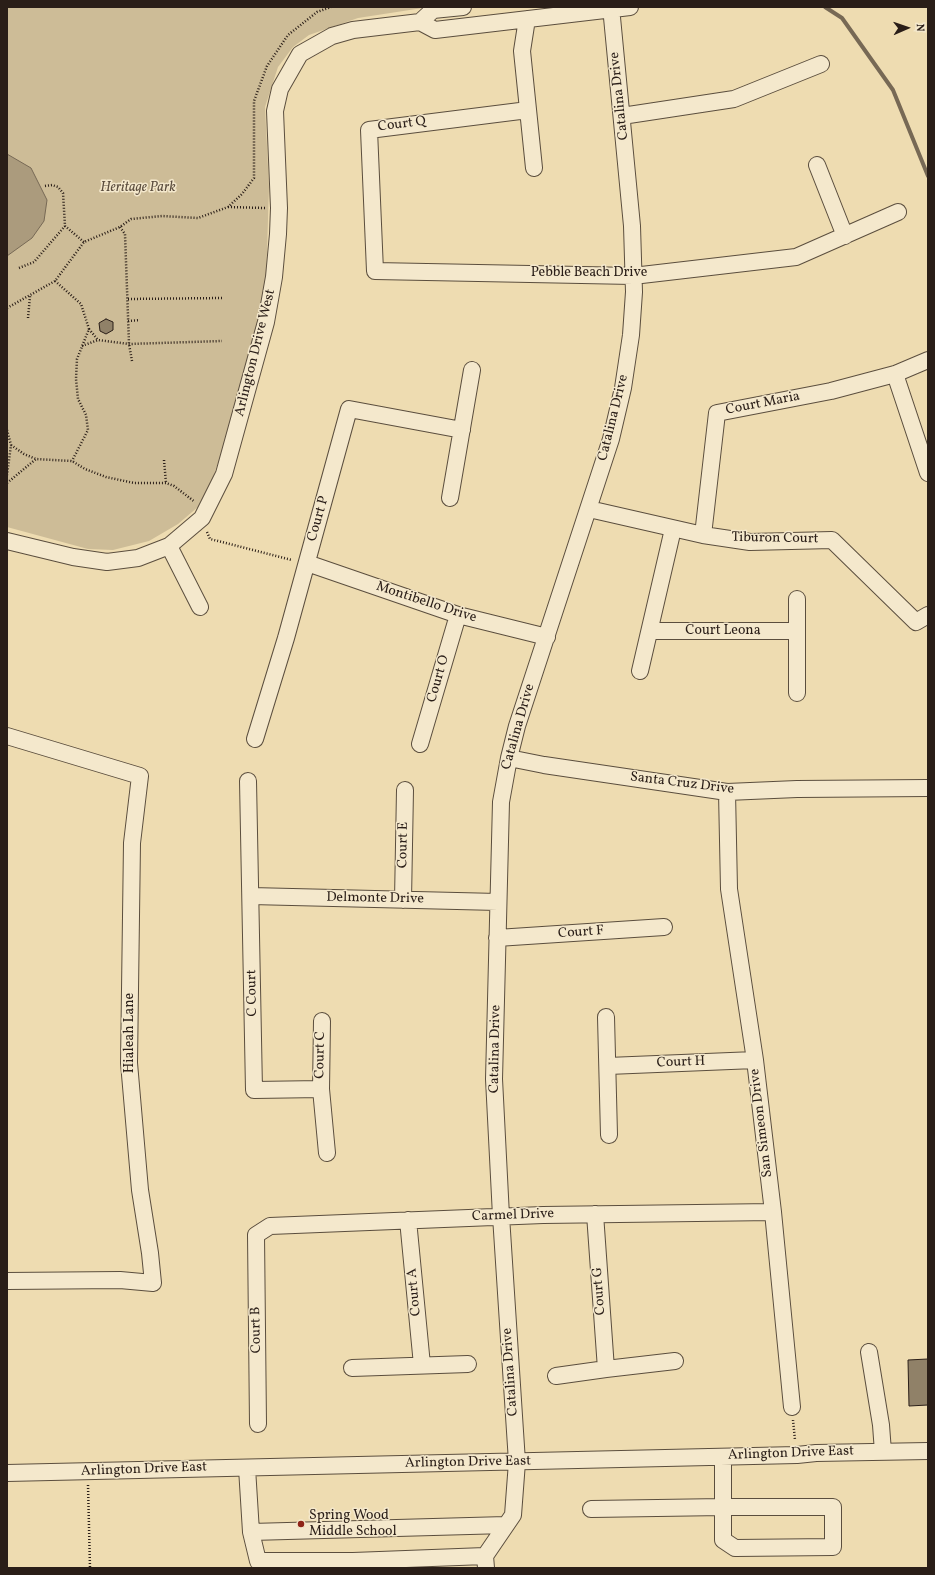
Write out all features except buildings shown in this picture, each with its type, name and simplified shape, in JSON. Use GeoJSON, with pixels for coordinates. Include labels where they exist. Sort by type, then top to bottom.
{"type":"FeatureCollection","features":[{"type":"Feature","properties":{"kind":"street"},"geometry":{"type":"LineString","coordinates":[[420,22],[433,10],[463,7]]}},
{"type":"Feature","properties":{"kind":"street","name":"Arlington Drive West"},"geometry":{"type":"LineString","coordinates":[[7,541],[73,557],[107,562],[138,558],[169,546],[202,518],[224,474],[266,322],[274,277],[279,208],[275,111],[280,89],[300,54],[332,36],[353,30],[420,22],[435,30],[630,7]]}},
{"type":"Feature","properties":{"kind":"street","name":"Catalina Drive"},"geometry":{"type":"LineString","coordinates":[[486,1562],[513,1515],[517,1462],[501,1216],[494,1079],[501,810],[509,758],[517,726],[611,440],[624,388],[631,335],[634,276],[632,226],[612,8]]}},
{"type":"Feature","properties":{"kind":"street"},"geometry":{"type":"LineString","coordinates":[[527,20],[522,51],[534,168]]}},
{"type":"Feature","properties":{"kind":"street"},"geometry":{"type":"LineString","coordinates":[[622,116],[734,99],[821,64]]}},
{"type":"Feature","properties":{"kind":"street","name":"Court Q"},"geometry":{"type":"LineString","coordinates":[[374,271],[369,130],[528,110]]}},
{"type":"Feature","properties":{"kind":"street"},"geometry":{"type":"LineString","coordinates":[[817,164],[845,236]]}},
{"type":"Feature","properties":{"kind":"street","name":"Pebble Beach Drive"},"geometry":{"type":"LineString","coordinates":[[374,271],[634,276],[796,257],[898,212]]}},
{"type":"Feature","properties":{"kind":"street","name":"Court Maria"},"geometry":{"type":"LineString","coordinates":[[703,535],[716,413],[831,391],[895,374],[928,360]]}},
{"type":"Feature","properties":{"kind":"street"},"geometry":{"type":"LineString","coordinates":[[450,498],[472,370]]}},
{"type":"Feature","properties":{"kind":"street"},"geometry":{"type":"LineString","coordinates":[[895,374],[928,473]]}},
{"type":"Feature","properties":{"kind":"street","name":"Court P"},"geometry":{"type":"LineString","coordinates":[[255,739],[349,409],[462,430]]}},
{"type":"Feature","properties":{"kind":"street","name":"Tiburon Court"},"geometry":{"type":"LineString","coordinates":[[589,509],[673,529],[750,542],[832,540],[916,622],[928,615]]}},
{"type":"Feature","properties":{"kind":"street"},"geometry":{"type":"LineString","coordinates":[[640,671],[673,529]]}},
{"type":"Feature","properties":{"kind":"street"},"geometry":{"type":"LineString","coordinates":[[169,546],[200,608]]}},
{"type":"Feature","properties":{"kind":"street","name":"Montibello Drive"},"geometry":{"type":"LineString","coordinates":[[306,563],[458,615],[547,637]]}},
{"type":"Feature","properties":{"kind":"street"},"geometry":{"type":"LineString","coordinates":[[797,599],[797,693]]}},
{"type":"Feature","properties":{"kind":"street","name":"Court O"},"geometry":{"type":"LineString","coordinates":[[420,744],[458,615]]}},
{"type":"Feature","properties":{"kind":"street","name":"Court Leona"},"geometry":{"type":"LineString","coordinates":[[650,631],[797,631]]}},
{"type":"Feature","properties":{"kind":"street","name":"Hialeah Lane"},"geometry":{"type":"LineString","coordinates":[[7,736],[140,776],[132,843],[129,1063],[140,1190],[153,1283],[120,1280],[7,1281]]}},
{"type":"Feature","properties":{"kind":"street","name":"Santa Cruz Drive"},"geometry":{"type":"LineString","coordinates":[[509,758],[544,765],[727,792],[797,789],[928,788]]}},
{"type":"Feature","properties":{"kind":"street","name":"C Court"},"geometry":{"type":"LineString","coordinates":[[248,781],[254,1090]]}},
{"type":"Feature","properties":{"kind":"street","name":"Court E"},"geometry":{"type":"LineString","coordinates":[[402,900],[405,790]]}},
{"type":"Feature","properties":{"kind":"street","name":"San Simeon Drive"},"geometry":{"type":"LineString","coordinates":[[727,792],[729,889],[755,1060],[773,1212],[792,1407]]}},
{"type":"Feature","properties":{"kind":"street","name":"Delmonte Drive"},"geometry":{"type":"LineString","coordinates":[[251,896],[498,902]]}},
{"type":"Feature","properties":{"kind":"street","name":"Court F"},"geometry":{"type":"LineString","coordinates":[[497,938],[664,928]]}},
{"type":"Feature","properties":{"kind":"street"},"geometry":{"type":"LineString","coordinates":[[606,1017],[609,1135]]}},
{"type":"Feature","properties":{"kind":"street","name":"Court C"},"geometry":{"type":"LineString","coordinates":[[322,1021],[321,1089],[327,1153]]}},
{"type":"Feature","properties":{"kind":"street","name":"Court H"},"geometry":{"type":"LineString","coordinates":[[608,1066],[755,1060]]}},
{"type":"Feature","properties":{"kind":"street","name":"Court C"},"geometry":{"type":"LineString","coordinates":[[254,1090],[321,1089]]}},
{"type":"Feature","properties":{"kind":"street","name":"Carmel Drive"},"geometry":{"type":"LineString","coordinates":[[256,1236],[270,1226],[501,1216],[773,1212]]}},
{"type":"Feature","properties":{"kind":"street","name":"Court G"},"geometry":{"type":"LineString","coordinates":[[595,1214],[606,1369]]}},
{"type":"Feature","properties":{"kind":"street","name":"Court A"},"geometry":{"type":"LineString","coordinates":[[408,1220],[422,1365]]}},
{"type":"Feature","properties":{"kind":"street","name":"Court B"},"geometry":{"type":"LineString","coordinates":[[256,1236],[258,1424]]}},
{"type":"Feature","properties":{"kind":"street"},"geometry":{"type":"LineString","coordinates":[[869,1352],[881,1426],[882,1452]]}},
{"type":"Feature","properties":{"kind":"street"},"geometry":{"type":"LineString","coordinates":[[556,1376],[675,1361]]}},
{"type":"Feature","properties":{"kind":"street"},"geometry":{"type":"LineString","coordinates":[[352,1368],[468,1364]]}},
{"type":"Feature","properties":{"kind":"street","name":"Arlington Drive East"},"geometry":{"type":"LineString","coordinates":[[7,1473],[723,1457],[797,1455],[816,1452],[928,1451]]}},
{"type":"Feature","properties":{"kind":"street"},"geometry":{"type":"LineString","coordinates":[[591,1508],[723,1507],[833,1507],[833,1547],[735,1548],[723,1540],[723,1507],[723,1457]]}},
{"type":"Feature","properties":{"kind":"street"},"geometry":{"type":"LineString","coordinates":[[247,1468],[250,1532],[258,1561],[486,1562]]}},
{"type":"Feature","properties":{"kind":"street"},"geometry":{"type":"LineString","coordinates":[[250,1532],[506,1525]]}},
{"type":"Feature","properties":{"kind":"path"},"geometry":{"type":"LineString","coordinates":[[228,207],[242,194],[254,178],[254,101],[267,66],[288,35],[317,12],[331,7]]}},
{"type":"Feature","properties":{"kind":"path"},"geometry":{"type":"LineString","coordinates":[[19,268],[34,262],[65,226],[63,193],[58,187],[52,185],[46,186]]}},
{"type":"Feature","properties":{"kind":"path"},"geometry":{"type":"LineString","coordinates":[[7,308],[55,281],[84,242],[120,227],[131,219],[162,216],[198,218],[228,207],[279,208]]}},
{"type":"Feature","properties":{"kind":"path"},"geometry":{"type":"LineString","coordinates":[[65,226],[84,242]]}},
{"type":"Feature","properties":{"kind":"path"},"geometry":{"type":"LineString","coordinates":[[120,227],[125,234],[129,344],[132,361]]}},
{"type":"Feature","properties":{"kind":"path"},"geometry":{"type":"LineString","coordinates":[[55,281],[81,304],[89,329],[98,340]]}},
{"type":"Feature","properties":{"kind":"path"},"geometry":{"type":"LineString","coordinates":[[28,318],[30,296]]}},
{"type":"Feature","properties":{"kind":"path"},"geometry":{"type":"LineString","coordinates":[[128,299],[222,298]]}},
{"type":"Feature","properties":{"kind":"path"},"geometry":{"type":"LineString","coordinates":[[128,321],[140,320]]}},
{"type":"Feature","properties":{"kind":"path"},"geometry":{"type":"LineString","coordinates":[[72,461],[78,446],[85,438],[89,428],[86,415],[78,399],[76,379],[77,359],[89,329]]}},
{"type":"Feature","properties":{"kind":"path"},"geometry":{"type":"LineString","coordinates":[[82,346],[98,340],[129,344],[222,341]]}},
{"type":"Feature","properties":{"kind":"path"},"geometry":{"type":"LineString","coordinates":[[7,430],[11,445],[7,475]]}},
{"type":"Feature","properties":{"kind":"path"},"geometry":{"type":"LineString","coordinates":[[11,445],[24,454],[36,459],[72,461],[85,469],[106,477],[134,483],[166,483],[174,486],[196,503],[210,539],[306,563]]}},
{"type":"Feature","properties":{"kind":"path"},"geometry":{"type":"LineString","coordinates":[[7,484],[36,459]]}},
{"type":"Feature","properties":{"kind":"path"},"geometry":{"type":"LineString","coordinates":[[164,460],[166,483]]}},
{"type":"Feature","properties":{"kind":"path"},"geometry":{"type":"LineString","coordinates":[[792,1407],[797,1455]]}},
{"type":"Feature","properties":{"kind":"path"},"geometry":{"type":"LineString","coordinates":[[88,1472],[90,1568]]}},
{"type":"Feature","properties":{"kind":"green space","name":"Heritage Park"},"geometry":{"type":"Polygon","coordinates":[[[7,7],[429,7],[358,18],[309,35],[293,47],[278,67],[265,107],[269,187],[266,284],[251,356],[222,452],[206,496],[198,507],[178,524],[149,541],[113,550],[88,549],[7,527],[7,7]]]}},
{"type":"Feature","properties":{"kind":"shaded area"},"geometry":{"type":"Polygon","coordinates":[[[7,154],[31,168],[47,200],[44,221],[32,238],[7,256],[7,154]]]}},
{"type":"Feature","properties":{"kind":"waterway"},"geometry":{"type":"LineString","coordinates":[[825,7],[842,18],[893,90],[928,176]]}},
{"type":"Feature","properties":{"kind":"place","name":"Spring Wood Middle School"},"geometry":{"type":"Point","coordinates":[301,1524]}}]}
